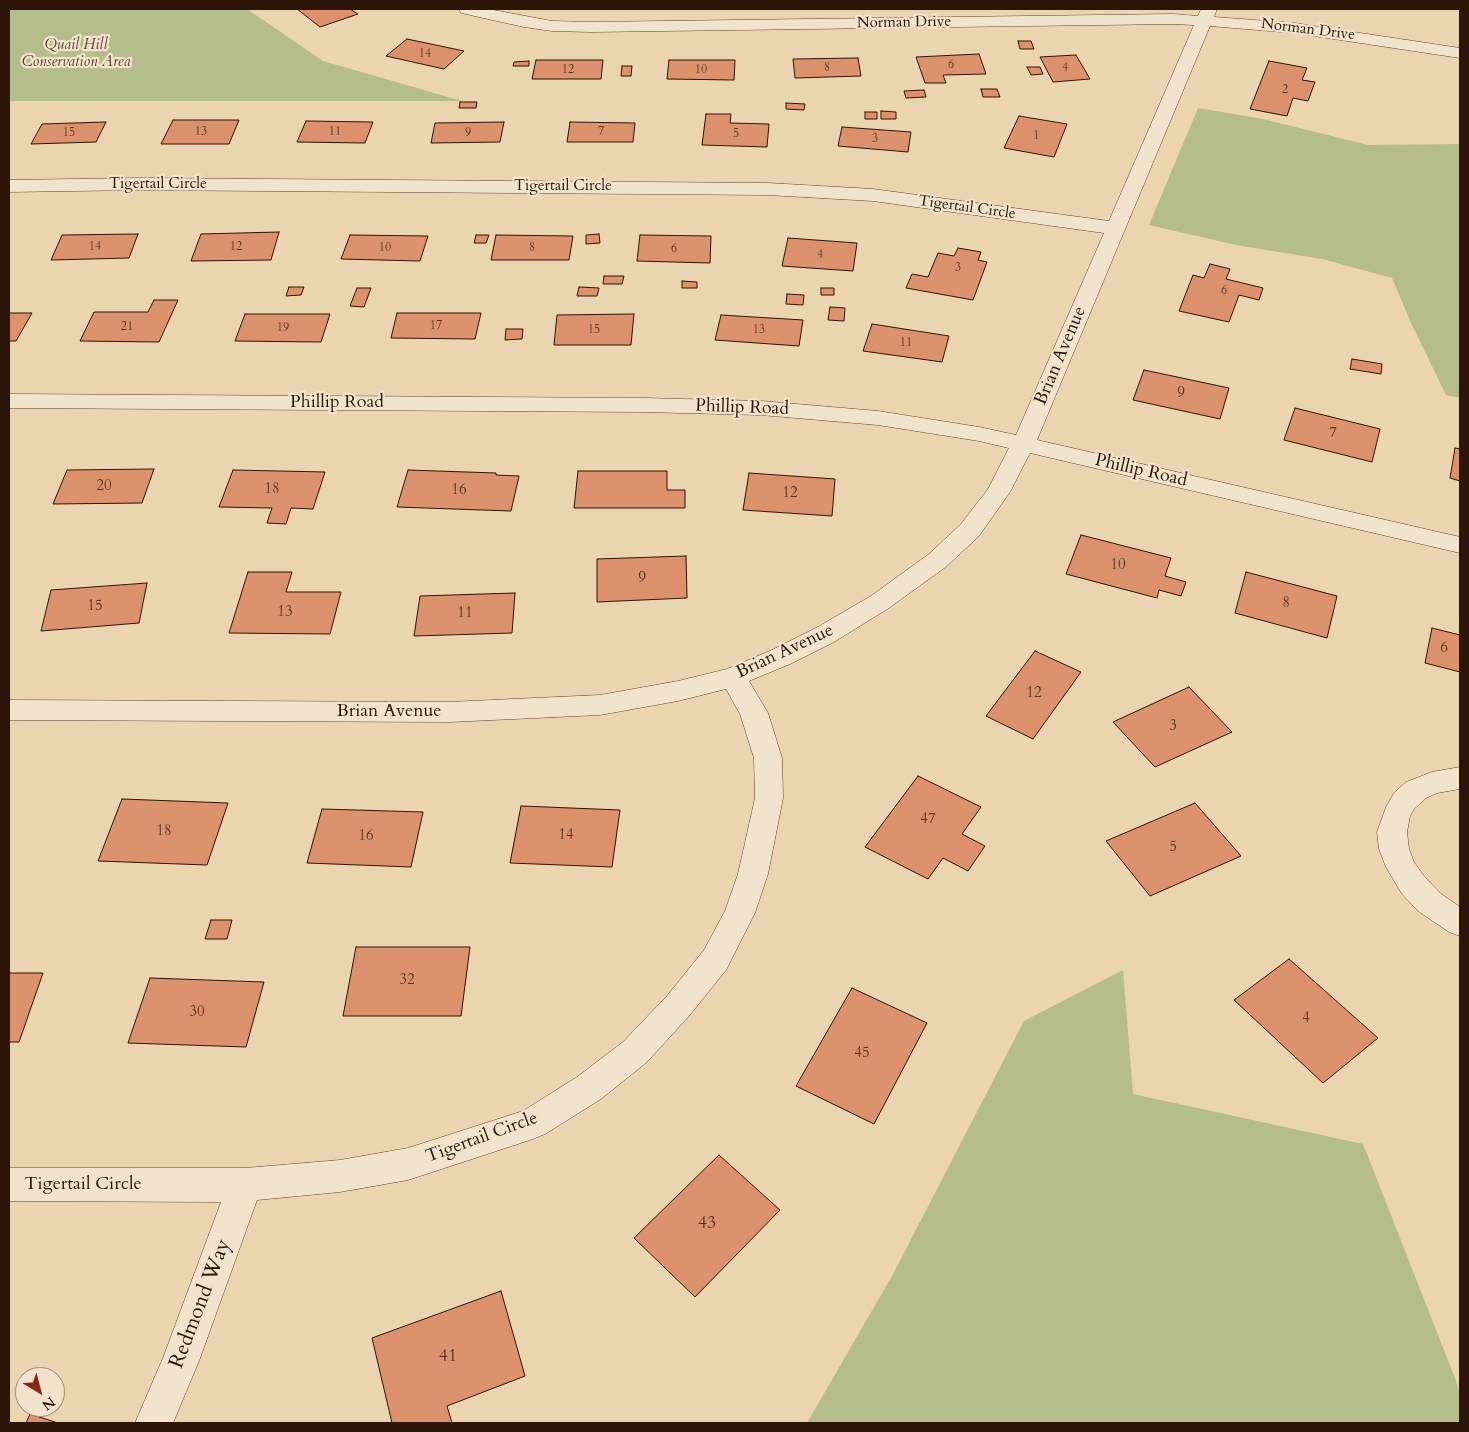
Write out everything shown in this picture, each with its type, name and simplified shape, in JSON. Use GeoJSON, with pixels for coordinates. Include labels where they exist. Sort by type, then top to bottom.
{"type":"FeatureCollection","features":[{"type":"Feature","properties":{"kind":"street","name":"Norman Drive"},"geometry":{"type":"LineString","coordinates":[[467,9],[524,22],[552,26],[1173,19],[1207,15],[1460,53]]}},
{"type":"Feature","properties":{"kind":"street"},"geometry":{"type":"LineString","coordinates":[[644,26],[646,9]]}},
{"type":"Feature","properties":{"kind":"street","name":"Brian Avenue"},"geometry":{"type":"LineString","coordinates":[[9,710],[449,712],[600,705],[678,691],[733,677],[781,657],[825,635],[880,602],[938,560],[970,530],[998,492],[1024,444],[1114,228],[1207,15]]}},
{"type":"Feature","properties":{"kind":"street","name":"Tigertail Circle"},"geometry":{"type":"LineString","coordinates":[[9,186],[148,184],[768,189],[873,195],[1114,228]]}},
{"type":"Feature","properties":{"kind":"street","name":"Phillip Road"},"geometry":{"type":"LineString","coordinates":[[9,401],[634,405],[762,408],[895,421],[946,428],[1024,444],[1460,545]]}},
{"type":"Feature","properties":{"kind":"street","name":"Tigertail Circle"},"geometry":{"type":"LineString","coordinates":[[9,1184],[245,1185],[340,1176],[408,1164],[533,1123],[589,1088],[635,1052],[678,1006],[715,960],[740,913],[754,874],[769,798],[768,758],[754,713],[733,677]]}},
{"type":"Feature","properties":{"kind":"street"},"geometry":{"type":"LineString","coordinates":[[1460,778],[1432,783],[1416,790],[1404,802],[1396,815],[1392,832],[1394,849],[1401,867],[1413,885],[1429,902],[1460,922]]}},
{"type":"Feature","properties":{"kind":"street","name":"Redmond Way"},"geometry":{"type":"LineString","coordinates":[[154,1423],[180,1361],[245,1185]]}},
{"type":"Feature","properties":{"kind":"green space","name":"Quail Hill Conservation Area"},"geometry":{"type":"Polygon","coordinates":[[[9,9],[247,9],[323,61],[462,101],[9,101],[9,9]]]}},
{"type":"Feature","properties":{"kind":"green space"},"geometry":{"type":"Polygon","coordinates":[[[1198,108],[1263,119],[1368,145],[1460,144],[1460,398],[1446,395],[1411,323],[1392,278],[1322,259],[1236,245],[1149,225],[1198,108]]]}},
{"type":"Feature","properties":{"kind":"green space"},"geometry":{"type":"Polygon","coordinates":[[[1123,970],[1133,1094],[1363,1144],[1455,1378],[1460,1395],[1460,1423],[807,1423],[892,1276],[1024,1021],[1123,970]]]}},
{"type":"Feature","properties":{"kind":"building"},"geometry":{"type":"Polygon","coordinates":[[[297,9],[350,9],[358,14],[320,27],[297,9]]]}},
{"type":"Feature","properties":{"kind":"building"},"geometry":{"type":"Polygon","coordinates":[[[407,39],[464,51],[444,69],[386,56],[407,39]]]}},
{"type":"Feature","properties":{"kind":"building"},"geometry":{"type":"Polygon","coordinates":[[[1018,41],[1031,41],[1034,49],[1020,49],[1018,41]]]}},
{"type":"Feature","properties":{"kind":"building"},"geometry":{"type":"Polygon","coordinates":[[[979,54],[986,74],[943,75],[946,83],[925,83],[916,57],[979,54]]]}},
{"type":"Feature","properties":{"kind":"building"},"geometry":{"type":"Polygon","coordinates":[[[1076,55],[1090,79],[1053,82],[1040,57],[1076,55]]]}},
{"type":"Feature","properties":{"kind":"building"},"geometry":{"type":"Polygon","coordinates":[[[858,58],[861,76],[795,78],[793,59],[858,58]]]}},
{"type":"Feature","properties":{"kind":"building"},"geometry":{"type":"Polygon","coordinates":[[[536,60],[603,60],[601,79],[532,79],[536,60]]]}},
{"type":"Feature","properties":{"kind":"building"},"geometry":{"type":"Polygon","coordinates":[[[669,60],[735,60],[734,80],[667,79],[669,60]]]}},
{"type":"Feature","properties":{"kind":"building"},"geometry":{"type":"Polygon","coordinates":[[[529,61],[529,66],[513,66],[514,62],[529,61]]]}},
{"type":"Feature","properties":{"kind":"building"},"geometry":{"type":"Polygon","coordinates":[[[1269,61],[1307,68],[1302,80],[1315,82],[1308,101],[1293,98],[1287,116],[1250,109],[1269,61]]]}},
{"type":"Feature","properties":{"kind":"building"},"geometry":{"type":"Polygon","coordinates":[[[622,66],[632,66],[631,76],[621,76],[622,66]]]}},
{"type":"Feature","properties":{"kind":"building"},"geometry":{"type":"Polygon","coordinates":[[[1027,67],[1040,67],[1043,74],[1031,75],[1027,67]]]}},
{"type":"Feature","properties":{"kind":"building"},"geometry":{"type":"Polygon","coordinates":[[[981,89],[997,89],[1000,97],[983,97],[981,89]]]}},
{"type":"Feature","properties":{"kind":"building"},"geometry":{"type":"Polygon","coordinates":[[[924,90],[926,97],[906,98],[904,91],[924,90]]]}},
{"type":"Feature","properties":{"kind":"building"},"geometry":{"type":"Polygon","coordinates":[[[460,102],[477,102],[476,108],[459,108],[460,102]]]}},
{"type":"Feature","properties":{"kind":"building"},"geometry":{"type":"Polygon","coordinates":[[[786,103],[805,104],[804,110],[786,109],[786,103]]]}},
{"type":"Feature","properties":{"kind":"building"},"geometry":{"type":"Polygon","coordinates":[[[881,111],[896,112],[896,119],[881,119],[881,111]]]}},
{"type":"Feature","properties":{"kind":"building"},"geometry":{"type":"Polygon","coordinates":[[[865,112],[877,112],[877,119],[865,119],[865,112]]]}},
{"type":"Feature","properties":{"kind":"building"},"geometry":{"type":"Polygon","coordinates":[[[706,114],[731,114],[730,123],[769,124],[767,147],[702,145],[706,114]]]}},
{"type":"Feature","properties":{"kind":"building"},"geometry":{"type":"Polygon","coordinates":[[[1019,116],[1067,124],[1054,157],[1004,148],[1019,116]]]}},
{"type":"Feature","properties":{"kind":"building"},"geometry":{"type":"Polygon","coordinates":[[[173,120],[239,120],[229,144],[161,144],[173,120]]]}},
{"type":"Feature","properties":{"kind":"building"},"geometry":{"type":"Polygon","coordinates":[[[306,121],[373,122],[365,143],[297,142],[306,121]]]}},
{"type":"Feature","properties":{"kind":"building"},"geometry":{"type":"Polygon","coordinates":[[[106,122],[96,142],[31,144],[42,124],[106,122]]]}},
{"type":"Feature","properties":{"kind":"building"},"geometry":{"type":"Polygon","coordinates":[[[504,122],[500,142],[431,143],[435,123],[504,122]]]}},
{"type":"Feature","properties":{"kind":"building"},"geometry":{"type":"Polygon","coordinates":[[[570,122],[635,123],[633,142],[567,142],[570,122]]]}},
{"type":"Feature","properties":{"kind":"building"},"geometry":{"type":"Polygon","coordinates":[[[842,127],[911,132],[908,152],[838,146],[842,127]]]}},
{"type":"Feature","properties":{"kind":"building"},"geometry":{"type":"Polygon","coordinates":[[[279,232],[271,260],[191,261],[201,234],[279,232]]]}},
{"type":"Feature","properties":{"kind":"building"},"geometry":{"type":"Polygon","coordinates":[[[138,234],[129,258],[51,260],[62,235],[138,234]]]}},
{"type":"Feature","properties":{"kind":"building"},"geometry":{"type":"Polygon","coordinates":[[[599,234],[600,243],[586,244],[586,235],[599,234]]]}},
{"type":"Feature","properties":{"kind":"building"},"geometry":{"type":"Polygon","coordinates":[[[350,235],[428,236],[420,261],[341,259],[350,235]]]}},
{"type":"Feature","properties":{"kind":"building"},"geometry":{"type":"Polygon","coordinates":[[[476,235],[489,235],[486,243],[474,243],[476,235]]]}},
{"type":"Feature","properties":{"kind":"building"},"geometry":{"type":"Polygon","coordinates":[[[496,235],[573,236],[569,260],[491,260],[496,235]]]}},
{"type":"Feature","properties":{"kind":"building"},"geometry":{"type":"Polygon","coordinates":[[[640,235],[711,236],[710,263],[637,261],[640,235]]]}},
{"type":"Feature","properties":{"kind":"building"},"geometry":{"type":"Polygon","coordinates":[[[788,238],[857,243],[853,271],[782,266],[788,238]]]}},
{"type":"Feature","properties":{"kind":"building"},"geometry":{"type":"Polygon","coordinates":[[[958,248],[981,252],[978,260],[987,262],[973,300],[906,288],[912,274],[928,277],[938,253],[954,256],[958,248]]]}},
{"type":"Feature","properties":{"kind":"building"},"geometry":{"type":"Polygon","coordinates":[[[1210,264],[1230,269],[1226,279],[1263,288],[1259,300],[1239,295],[1229,322],[1179,311],[1193,275],[1204,278],[1210,264]]]}},
{"type":"Feature","properties":{"kind":"building"},"geometry":{"type":"Polygon","coordinates":[[[604,276],[624,276],[622,284],[603,284],[604,276]]]}},
{"type":"Feature","properties":{"kind":"building"},"geometry":{"type":"Polygon","coordinates":[[[682,281],[697,282],[697,288],[682,288],[682,281]]]}},
{"type":"Feature","properties":{"kind":"building"},"geometry":{"type":"Polygon","coordinates":[[[289,287],[304,287],[301,295],[286,296],[289,287]]]}},
{"type":"Feature","properties":{"kind":"building"},"geometry":{"type":"Polygon","coordinates":[[[579,287],[599,288],[597,296],[577,296],[579,287]]]}},
{"type":"Feature","properties":{"kind":"building"},"geometry":{"type":"Polygon","coordinates":[[[357,288],[371,288],[364,307],[350,306],[357,288]]]}},
{"type":"Feature","properties":{"kind":"building"},"geometry":{"type":"Polygon","coordinates":[[[821,288],[834,288],[834,295],[821,295],[821,288]]]}},
{"type":"Feature","properties":{"kind":"building"},"geometry":{"type":"Polygon","coordinates":[[[787,294],[804,295],[803,305],[786,304],[787,294]]]}},
{"type":"Feature","properties":{"kind":"building"},"geometry":{"type":"Polygon","coordinates":[[[154,300],[178,300],[159,342],[80,341],[94,312],[148,312],[154,300]]]}},
{"type":"Feature","properties":{"kind":"building"},"geometry":{"type":"Polygon","coordinates":[[[830,307],[845,308],[844,321],[828,320],[830,307]]]}},
{"type":"Feature","properties":{"kind":"building"},"geometry":{"type":"Polygon","coordinates":[[[9,313],[32,313],[16,341],[9,341],[9,313]]]}},
{"type":"Feature","properties":{"kind":"building"},"geometry":{"type":"Polygon","coordinates":[[[397,313],[481,313],[475,339],[391,338],[397,313]]]}},
{"type":"Feature","properties":{"kind":"building"},"geometry":{"type":"Polygon","coordinates":[[[245,314],[330,314],[321,342],[235,341],[245,314]]]}},
{"type":"Feature","properties":{"kind":"building"},"geometry":{"type":"Polygon","coordinates":[[[634,314],[631,345],[554,345],[557,315],[634,314]]]}},
{"type":"Feature","properties":{"kind":"building"},"geometry":{"type":"Polygon","coordinates":[[[721,315],[803,320],[799,346],[715,340],[721,315]]]}},
{"type":"Feature","properties":{"kind":"building"},"geometry":{"type":"Polygon","coordinates":[[[872,324],[949,336],[942,362],[863,351],[872,324]]]}},
{"type":"Feature","properties":{"kind":"building"},"geometry":{"type":"Polygon","coordinates":[[[506,329],[523,329],[522,339],[505,340],[506,329]]]}},
{"type":"Feature","properties":{"kind":"building"},"geometry":{"type":"Polygon","coordinates":[[[1352,359],[1382,364],[1381,374],[1350,369],[1352,359]]]}},
{"type":"Feature","properties":{"kind":"building"},"geometry":{"type":"Polygon","coordinates":[[[1144,370],[1229,388],[1220,419],[1133,400],[1144,370]]]}},
{"type":"Feature","properties":{"kind":"building"},"geometry":{"type":"Polygon","coordinates":[[[1295,408],[1380,429],[1372,462],[1284,440],[1295,408]]]}},
{"type":"Feature","properties":{"kind":"building"},"geometry":{"type":"Polygon","coordinates":[[[1455,448],[1460,449],[1460,481],[1450,478],[1455,448]]]}},
{"type":"Feature","properties":{"kind":"building"},"geometry":{"type":"Polygon","coordinates":[[[154,469],[142,503],[53,504],[67,470],[154,469]]]}},
{"type":"Feature","properties":{"kind":"building"},"geometry":{"type":"Polygon","coordinates":[[[233,470],[325,472],[313,509],[291,508],[286,524],[267,523],[272,508],[219,507],[233,470]]]}},
{"type":"Feature","properties":{"kind":"building"},"geometry":{"type":"Polygon","coordinates":[[[408,470],[496,473],[496,475],[519,476],[511,511],[397,507],[408,470]]]}},
{"type":"Feature","properties":{"kind":"building"},"geometry":{"type":"Polygon","coordinates":[[[578,471],[667,471],[667,490],[685,490],[685,508],[574,508],[578,471]]]}},
{"type":"Feature","properties":{"kind":"building"},"geometry":{"type":"Polygon","coordinates":[[[749,473],[835,479],[832,516],[743,510],[749,473]]]}},
{"type":"Feature","properties":{"kind":"building"},"geometry":{"type":"Polygon","coordinates":[[[1081,535],[1171,558],[1165,576],[1186,582],[1181,596],[1159,590],[1157,598],[1066,574],[1081,535]]]}},
{"type":"Feature","properties":{"kind":"building"},"geometry":{"type":"Polygon","coordinates":[[[686,556],[687,598],[597,602],[597,559],[686,556]]]}},
{"type":"Feature","properties":{"kind":"building"},"geometry":{"type":"Polygon","coordinates":[[[248,572],[292,572],[286,592],[341,592],[330,634],[229,633],[248,572]]]}},
{"type":"Feature","properties":{"kind":"building"},"geometry":{"type":"Polygon","coordinates":[[[1246,572],[1337,596],[1327,638],[1235,613],[1246,572]]]}},
{"type":"Feature","properties":{"kind":"building"},"geometry":{"type":"Polygon","coordinates":[[[147,583],[139,623],[41,631],[51,590],[147,583]]]}},
{"type":"Feature","properties":{"kind":"building"},"geometry":{"type":"Polygon","coordinates":[[[515,593],[512,633],[414,636],[420,596],[515,593]]]}},
{"type":"Feature","properties":{"kind":"building"},"geometry":{"type":"Polygon","coordinates":[[[1432,628],[1460,635],[1460,672],[1425,663],[1432,628]]]}},
{"type":"Feature","properties":{"kind":"building"},"geometry":{"type":"Polygon","coordinates":[[[1035,651],[1081,672],[1033,739],[986,716],[1035,651]]]}},
{"type":"Feature","properties":{"kind":"building"},"geometry":{"type":"Polygon","coordinates":[[[1189,687],[1232,732],[1155,767],[1113,722],[1189,687]]]}},
{"type":"Feature","properties":{"kind":"building"},"geometry":{"type":"Polygon","coordinates":[[[918,776],[981,807],[962,834],[985,846],[968,871],[943,858],[928,879],[865,847],[918,776]]]}},
{"type":"Feature","properties":{"kind":"building"},"geometry":{"type":"Polygon","coordinates":[[[122,799],[228,803],[207,865],[98,861],[122,799]]]}},
{"type":"Feature","properties":{"kind":"building"},"geometry":{"type":"Polygon","coordinates":[[[1195,803],[1241,856],[1150,896],[1106,841],[1195,803]]]}},
{"type":"Feature","properties":{"kind":"building"},"geometry":{"type":"Polygon","coordinates":[[[521,806],[620,810],[612,867],[510,863],[521,806]]]}},
{"type":"Feature","properties":{"kind":"building"},"geometry":{"type":"Polygon","coordinates":[[[322,809],[423,812],[411,867],[307,863],[322,809]]]}},
{"type":"Feature","properties":{"kind":"building"},"geometry":{"type":"Polygon","coordinates":[[[211,920],[232,920],[227,939],[205,939],[211,920]]]}},
{"type":"Feature","properties":{"kind":"building"},"geometry":{"type":"Polygon","coordinates":[[[356,947],[470,947],[461,1016],[343,1016],[356,947]]]}},
{"type":"Feature","properties":{"kind":"building"},"geometry":{"type":"Polygon","coordinates":[[[1289,959],[1378,1038],[1323,1083],[1234,1000],[1289,959]]]}},
{"type":"Feature","properties":{"kind":"building"},"geometry":{"type":"Polygon","coordinates":[[[9,973],[43,973],[19,1042],[9,1042],[9,973]]]}},
{"type":"Feature","properties":{"kind":"building"},"geometry":{"type":"Polygon","coordinates":[[[150,978],[264,982],[246,1047],[128,1043],[150,978]]]}},
{"type":"Feature","properties":{"kind":"building"},"geometry":{"type":"Polygon","coordinates":[[[852,988],[927,1023],[874,1124],[796,1086],[852,988]]]}},
{"type":"Feature","properties":{"kind":"building"},"geometry":{"type":"Polygon","coordinates":[[[719,1155],[780,1210],[695,1297],[634,1238],[719,1155]]]}},
{"type":"Feature","properties":{"kind":"building"},"geometry":{"type":"Polygon","coordinates":[[[501,1291],[525,1376],[447,1406],[452,1423],[392,1423],[372,1338],[501,1291]]]}},
{"type":"Feature","properties":{"kind":"building"},"geometry":{"type":"Polygon","coordinates":[[[29,1417],[39,1417],[58,1423],[26,1423],[29,1417]]]}}]}
